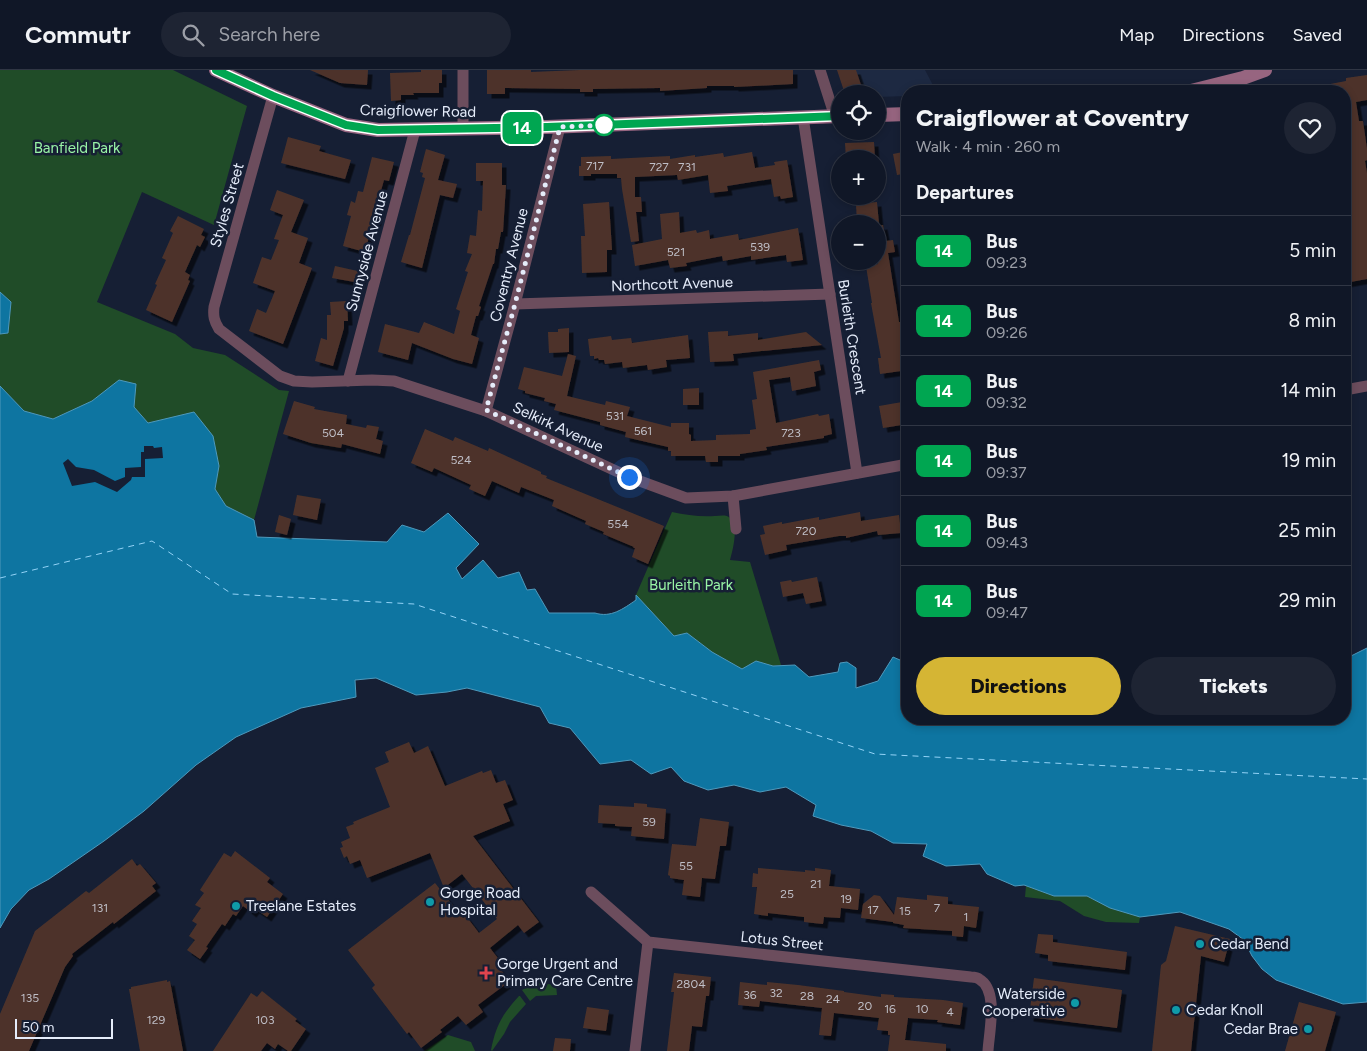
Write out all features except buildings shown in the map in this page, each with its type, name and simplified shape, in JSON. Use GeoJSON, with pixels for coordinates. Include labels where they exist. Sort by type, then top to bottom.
{"type":"FeatureCollection","features":[{"type":"Feature","properties":{"kind":"main road","name":"Craigflower Road"},"geometry":{"type":"LineString","coordinates":[[216,70],[273,96],[346,125],[378,130],[560,127],[831,116]]}},
{"type":"Feature","properties":{"kind":"main road"},"geometry":{"type":"LineString","coordinates":[[1215,85],[1243,78],[1264,70]]}},
{"type":"Feature","properties":{"kind":"main road"},"geometry":{"type":"LineString","coordinates":[[886,115],[901,114]]}},
{"type":"Feature","properties":{"kind":"street"},"geometry":{"type":"LineString","coordinates":[[463,70],[463,129]]}},
{"type":"Feature","properties":{"kind":"street"},"geometry":{"type":"LineString","coordinates":[[820,70],[831,100]]}},
{"type":"Feature","properties":{"kind":"street","name":"Styles Street"},"geometry":{"type":"LineString","coordinates":[[214,322],[214,307],[273,96]]}},
{"type":"Feature","properties":{"kind":"street","name":"Burleith Crescent"},"geometry":{"type":"LineString","coordinates":[[803,117],[857,472]]}},
{"type":"Feature","properties":{"kind":"street","name":"Coventry Avenue"},"geometry":{"type":"LineString","coordinates":[[486,410],[560,127]]}},
{"type":"Feature","properties":{"kind":"street","name":"Sunnyside Avenue"},"geometry":{"type":"LineString","coordinates":[[348,381],[415,130]]}},
{"type":"Feature","properties":{"kind":"street","name":"Northcott Avenue"},"geometry":{"type":"LineString","coordinates":[[515,304],[830,294]]}},
{"type":"Feature","properties":{"kind":"street","name":"Selkirk Avenue"},"geometry":{"type":"LineString","coordinates":[[214,322],[227,336],[280,376],[294,381],[312,382],[394,381],[486,410],[629,477],[686,498],[733,496],[901,465]]}},
{"type":"Feature","properties":{"kind":"street"},"geometry":{"type":"LineString","coordinates":[[1351,389],[1367,386]]}},
{"type":"Feature","properties":{"kind":"street"},"geometry":{"type":"LineString","coordinates":[[733,496],[736,529]]}},
{"type":"Feature","properties":{"kind":"street"},"geometry":{"type":"LineString","coordinates":[[591,892],[648,942],[635,1051]]}},
{"type":"Feature","properties":{"kind":"street","name":"Lotus Street"},"geometry":{"type":"LineString","coordinates":[[648,942],[979,979],[990,992],[988,1051]]}},
{"type":"Feature","properties":{"kind":"shaded area"},"geometry":{"type":"Polygon","coordinates":[[[838,70],[925,70],[933,85],[901,85],[901,96],[886,97],[886,85],[844,85],[838,70]]]}},
{"type":"Feature","properties":{"kind":"green space","name":"Banfield Park"},"geometry":{"type":"Polygon","coordinates":[[[0,70],[173,70],[247,106],[214,225],[142,192],[97,302],[175,334],[193,348],[225,355],[279,390],[289,391],[254,520],[226,506],[215,489],[219,466],[164,420],[148,423],[134,407],[120,380],[92,401],[53,419],[24,411],[0,386],[0,334],[8,333],[11,302],[0,292],[0,70]]]}},
{"type":"Feature","properties":{"kind":"green space","name":"Burleith Park"},"geometry":{"type":"Polygon","coordinates":[[[672,512],[698,516],[725,516],[733,522],[735,532],[730,560],[750,562],[781,665],[773,666],[756,661],[742,669],[712,652],[687,633],[674,636],[636,595],[672,512]]]}},
{"type":"Feature","properties":{"kind":"green space"},"geometry":{"type":"Polygon","coordinates":[[[1026,886],[1054,896],[1087,896],[1110,908],[1140,917],[1139,923],[1106,922],[1084,916],[1060,901],[1025,897],[1026,886]]]}},
{"type":"Feature","properties":{"kind":"green space"},"geometry":{"type":"Polygon","coordinates":[[[539,983],[556,985],[557,995],[536,996],[530,1001],[522,990],[539,983]]]}},
{"type":"Feature","properties":{"kind":"green space"},"geometry":{"type":"Polygon","coordinates":[[[519,996],[526,1004],[510,1022],[492,1051],[493,1041],[500,1021],[519,996]]]}},
{"type":"Feature","properties":{"kind":"green space"},"geometry":{"type":"Polygon","coordinates":[[[448,1035],[471,1042],[475,1051],[424,1051],[448,1035]]]}},
{"type":"Feature","properties":{"kind":"water"},"geometry":{"type":"Polygon","coordinates":[[[0,292],[11,302],[8,333],[0,334],[0,292]]]}},
{"type":"Feature","properties":{"kind":"water"},"geometry":{"type":"Polygon","coordinates":[[[119,380],[136,384],[134,407],[148,423],[194,412],[213,436],[219,466],[215,489],[226,506],[254,520],[257,537],[387,542],[402,525],[424,532],[448,513],[479,544],[456,568],[462,579],[483,560],[498,578],[519,572],[527,590],[535,589],[549,613],[612,613],[636,600],[636,595],[674,636],[687,633],[712,652],[742,669],[756,661],[773,666],[795,665],[809,677],[838,672],[840,663],[847,662],[856,668],[856,688],[878,681],[893,657],[901,660],[901,725],[1351,725],[1351,656],[1367,648],[1367,1002],[1343,1004],[1276,980],[1262,969],[1252,956],[1244,940],[1229,929],[1180,912],[1140,917],[1110,908],[1087,896],[1054,896],[1024,885],[1015,886],[987,874],[980,864],[946,866],[923,856],[927,844],[893,843],[871,831],[841,825],[813,816],[816,805],[786,787],[760,792],[734,785],[708,790],[684,781],[671,767],[651,774],[631,760],[600,764],[570,728],[549,723],[540,707],[467,688],[416,695],[376,678],[355,680],[356,697],[301,708],[236,737],[196,765],[144,811],[104,841],[49,879],[29,890],[11,909],[0,928],[0,386],[24,411],[53,419],[92,401],[119,380]]]}},
{"type":"Feature","properties":{"kind":"pier"},"geometry":{"type":"Polygon","coordinates":[[[144,446],[162,447],[163,458],[145,459],[145,477],[132,477],[117,492],[95,482],[72,486],[63,463],[68,459],[76,467],[94,470],[115,481],[125,477],[125,468],[141,467],[141,452],[144,452],[144,446]]]}},
{"type":"Feature","properties":{"kind":"ferry route"},"geometry":{"type":"LineString","coordinates":[[0,578],[152,541],[232,594],[414,604],[875,754],[1367,779]]}},
{"type":"Feature","properties":{"kind":"bus line","name":"14"},"geometry":{"type":"LineString","coordinates":[[216,70],[273,96],[346,125],[378,130],[547,127],[831,116]]}},
{"type":"Feature","properties":{"kind":"place","name":"Gorge Road Hospital"},"geometry":{"type":"Point","coordinates":[430,902]}},
{"type":"Feature","properties":{"kind":"place","name":"Treelane Estates"},"geometry":{"type":"Point","coordinates":[236,906]}},
{"type":"Feature","properties":{"kind":"place","name":"Cedar Bend"},"geometry":{"type":"Point","coordinates":[1200,944]}},
{"type":"Feature","properties":{"kind":"place","name":"Gorge Urgent and Primary Care Centre"},"geometry":{"type":"Point","coordinates":[486,973]}},
{"type":"Feature","properties":{"kind":"place","name":"Waterside Cooperative"},"geometry":{"type":"Point","coordinates":[1075,1003]}},
{"type":"Feature","properties":{"kind":"place","name":"Cedar Knoll"},"geometry":{"type":"Point","coordinates":[1176,1010]}},
{"type":"Feature","properties":{"kind":"place","name":"Cedar Brae"},"geometry":{"type":"Point","coordinates":[1308,1029]}},
{"type":"Feature","properties":{"kind":"route"},"geometry":{"type":"LineString","coordinates":[[604,125],[606,125],[560,127],[486,410],[629,477]]}}]}
